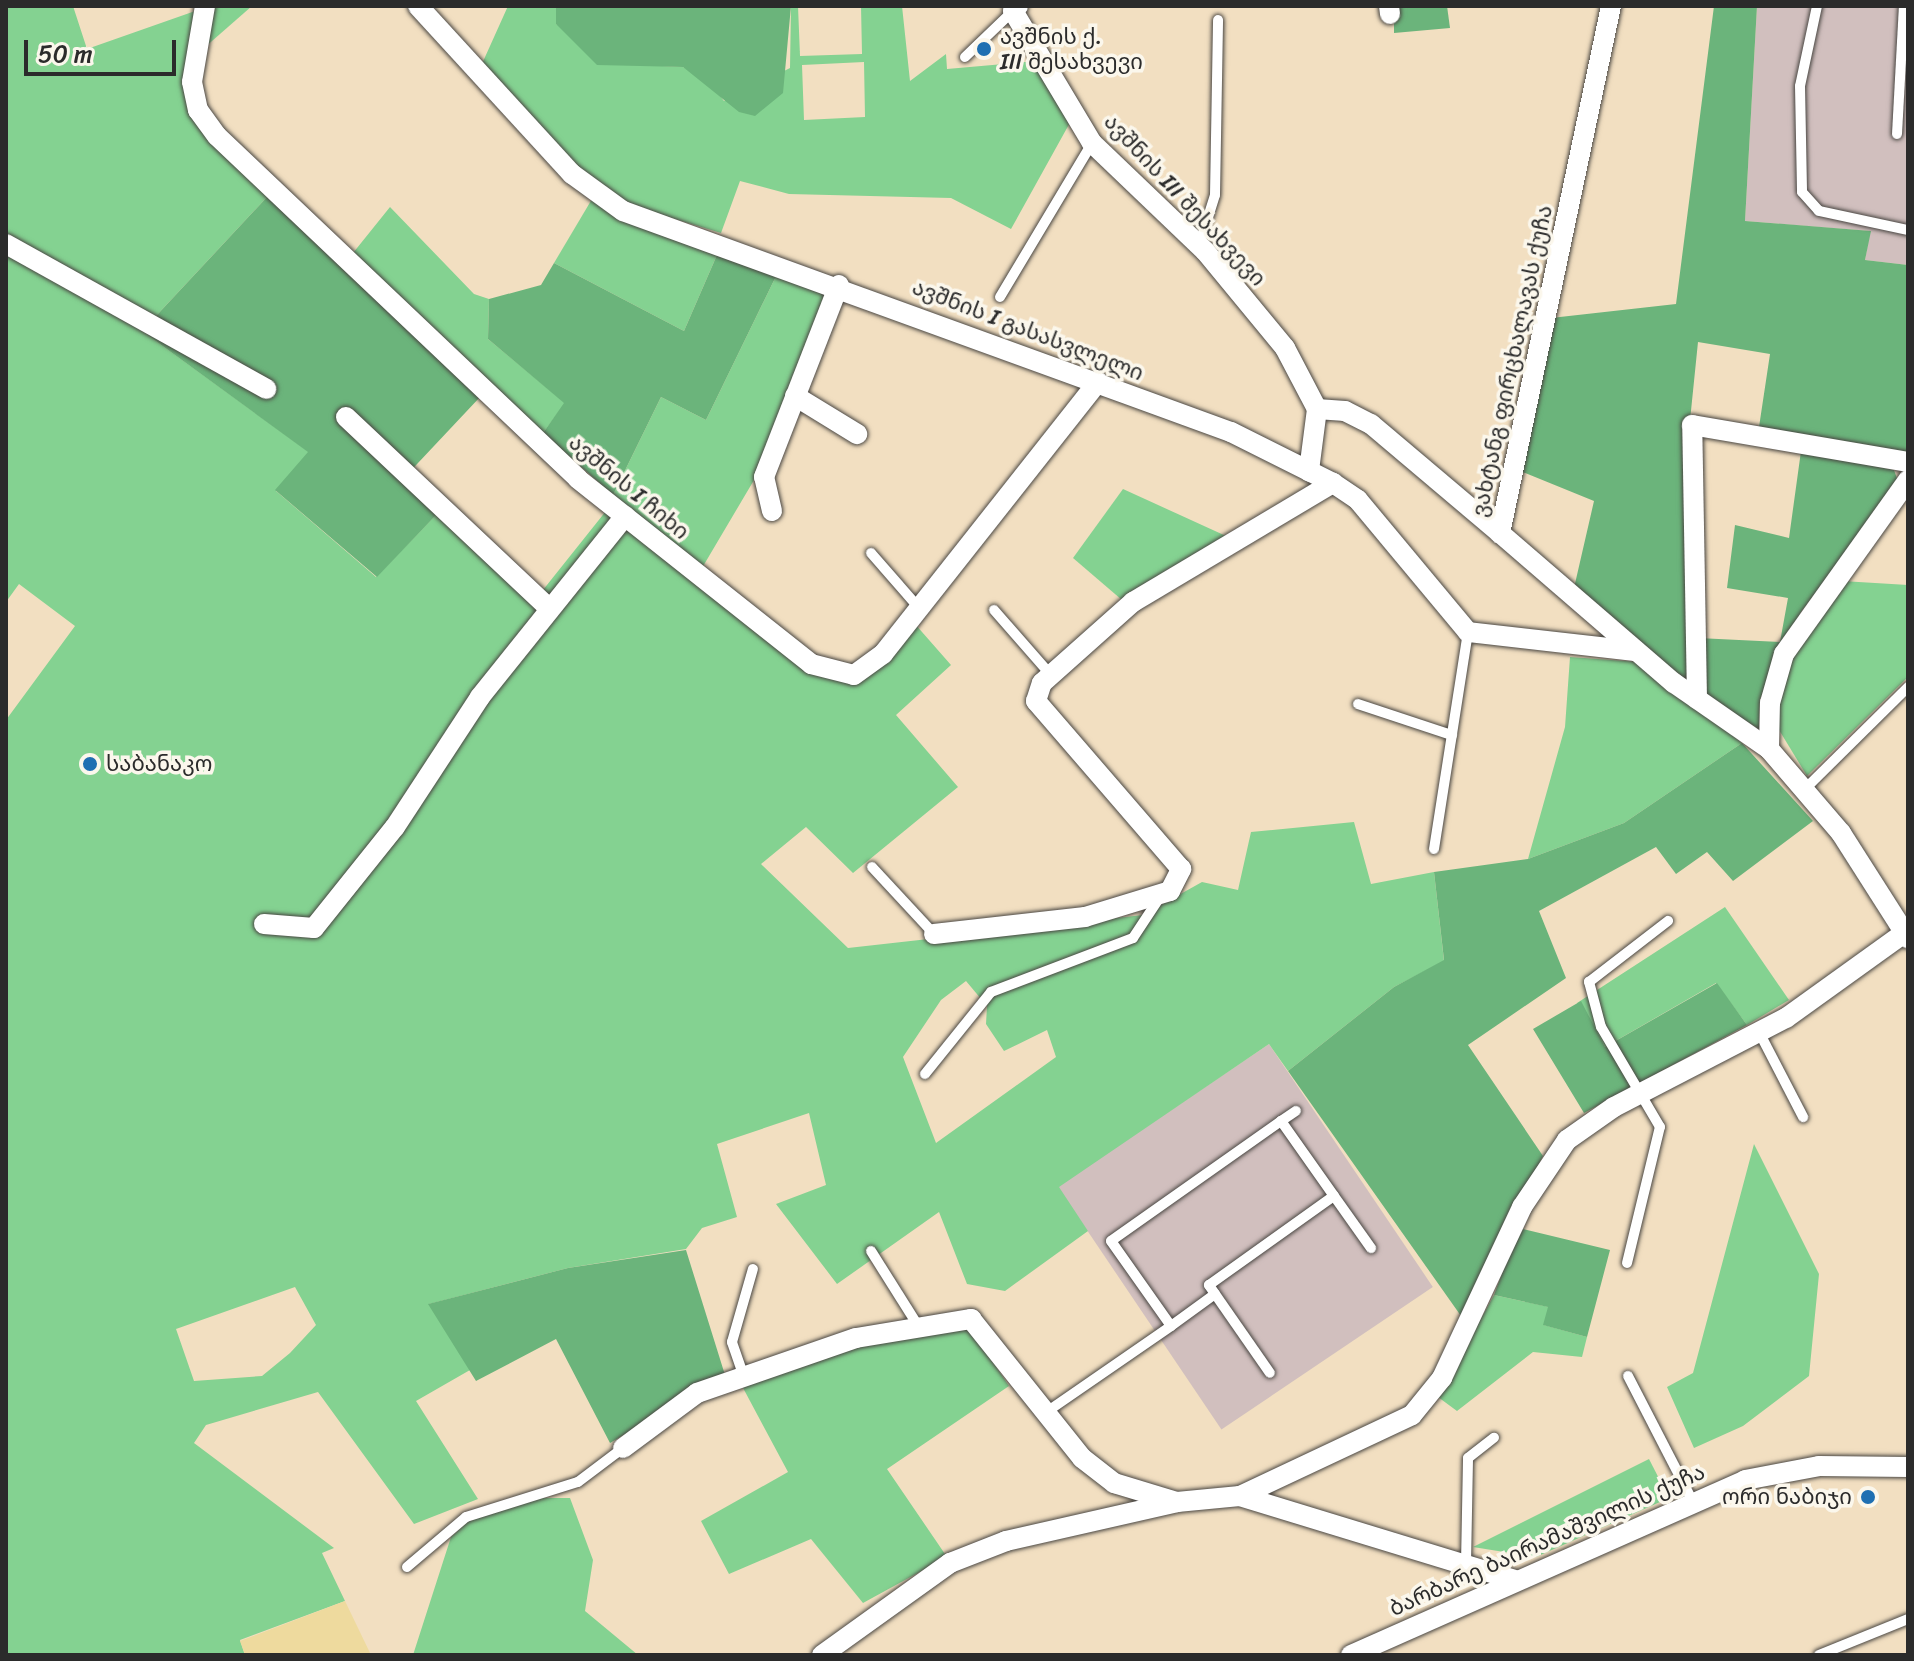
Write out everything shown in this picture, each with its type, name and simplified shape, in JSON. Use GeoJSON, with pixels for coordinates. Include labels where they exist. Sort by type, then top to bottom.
{"type":"FeatureCollection","features":[{"type":"Feature","properties":{"kind":"street","name":"ავშნის I ჩიხი"},"geometry":{"type":"LineString","coordinates":[[205,6],[192,82],[198,110],[217,136],[625,516],[811,664],[854,675],[883,654],[1098,382]]}},
{"type":"Feature","properties":{"kind":"street","name":"ავშნის I გასასვლელი"},"geometry":{"type":"LineString","coordinates":[[418,6],[596,194],[623,211],[839,285],[1098,382],[1309,471],[1358,500],[1468,632]]}},
{"type":"Feature","properties":{"kind":"street","name":"ვახტანგ ფირცხალავას ქუჩა"},"geometry":{"type":"LineString","coordinates":[[1611,6],[1500,533],[1636,651],[1697,699],[1769,749],[1806,788],[1906,936]]}},
{"type":"Feature","properties":{"kind":"street","name":"ავშნის III შესახვევი"},"geometry":{"type":"LineString","coordinates":[[1016,9],[1092,143],[1199,246],[1285,348],[1317,409]]}},
{"type":"Feature","properties":{"kind":"street"},"geometry":{"type":"LineString","coordinates":[[6,244],[266,389]]}},
{"type":"Feature","properties":{"kind":"street"},"geometry":{"type":"LineString","coordinates":[[772,511],[764,477],[839,285]]}},
{"type":"Feature","properties":{"kind":"street"},"geometry":{"type":"LineString","coordinates":[[795,396],[857,434]]}},
{"type":"Feature","properties":{"kind":"street"},"geometry":{"type":"LineString","coordinates":[[1309,471],[1317,409],[1345,411],[1371,424],[1500,533]]}},
{"type":"Feature","properties":{"kind":"street"},"geometry":{"type":"LineString","coordinates":[[346,417],[549,608]]}},
{"type":"Feature","properties":{"kind":"street"},"geometry":{"type":"LineString","coordinates":[[1697,699],[1692,425],[1908,462]]}},
{"type":"Feature","properties":{"kind":"street"},"geometry":{"type":"LineString","coordinates":[[1769,749],[1770,703],[1784,654],[1908,480]]}},
{"type":"Feature","properties":{"kind":"street"},"geometry":{"type":"LineString","coordinates":[[934,934],[1085,917],[1158,900],[1181,869],[1036,701],[1051,675],[1133,602],[1333,483]]}},
{"type":"Feature","properties":{"kind":"street"},"geometry":{"type":"LineString","coordinates":[[264,924],[314,928],[395,827],[549,608],[625,516]]}},
{"type":"Feature","properties":{"kind":"street"},"geometry":{"type":"LineString","coordinates":[[1468,632],[1636,651]]}},
{"type":"Feature","properties":{"kind":"street"},"geometry":{"type":"LineString","coordinates":[[822,1655],[950,1563],[1006,1541],[1177,1502],[1240,1496],[1412,1415],[1442,1378],[1542,1173],[1567,1140],[1642,1092],[1759,1032],[1906,936]]}},
{"type":"Feature","properties":{"kind":"street"},"geometry":{"type":"LineString","coordinates":[[623,1448],[697,1393],[917,1324],[971,1319],[1045,1413],[1114,1483],[1177,1502]]}},
{"type":"Feature","properties":{"kind":"street","name":"ბარბარე ბაირამაშვილის ქუჩა"},"geometry":{"type":"LineString","coordinates":[[1351,1655],[1692,1500],[1745,1480],[1819,1466],[1908,1467]]}},
{"type":"Feature","properties":{"kind":"street"},"geometry":{"type":"LineString","coordinates":[[1240,1496],[1515,1580]]}},
{"type":"Feature","properties":{"kind":"lane"},"geometry":{"type":"LineString","coordinates":[[1817,6],[1800,86],[1802,192],[1819,211],[1908,230]]}},
{"type":"Feature","properties":{"kind":"lane"},"geometry":{"type":"LineString","coordinates":[[1897,134],[1904,6]]}},
{"type":"Feature","properties":{"kind":"lane","name":"ავშნის III შესახვევი"},"geometry":{"type":"LineString","coordinates":[[965,57],[1016,9]]}},
{"type":"Feature","properties":{"kind":"lane"},"geometry":{"type":"LineString","coordinates":[[1199,246],[1215,195],[1218,20]]}},
{"type":"Feature","properties":{"kind":"lane"},"geometry":{"type":"LineString","coordinates":[[1000,297],[1092,143]]}},
{"type":"Feature","properties":{"kind":"lane"},"geometry":{"type":"LineString","coordinates":[[871,553],[919,608]]}},
{"type":"Feature","properties":{"kind":"lane"},"geometry":{"type":"LineString","coordinates":[[994,610],[1051,675]]}},
{"type":"Feature","properties":{"kind":"lane"},"geometry":{"type":"LineString","coordinates":[[1434,849],[1468,632]]}},
{"type":"Feature","properties":{"kind":"lane"},"geometry":{"type":"LineString","coordinates":[[1806,788],[1908,687]]}},
{"type":"Feature","properties":{"kind":"lane"},"geometry":{"type":"LineString","coordinates":[[1358,704],[1452,735]]}},
{"type":"Feature","properties":{"kind":"lane"},"geometry":{"type":"LineString","coordinates":[[872,867],[934,934]]}},
{"type":"Feature","properties":{"kind":"lane"},"geometry":{"type":"LineString","coordinates":[[925,1074],[991,992],[1133,938],[1158,900]]}},
{"type":"Feature","properties":{"kind":"lane"},"geometry":{"type":"LineString","coordinates":[[1627,1263],[1660,1139],[1642,1092],[1601,1027],[1589,982],[1668,921]]}},
{"type":"Feature","properties":{"kind":"lane"},"geometry":{"type":"LineString","coordinates":[[1759,1032],[1803,1117]]}},
{"type":"Feature","properties":{"kind":"lane"},"geometry":{"type":"LineString","coordinates":[[1171,1326],[1111,1241],[1296,1111]]}},
{"type":"Feature","properties":{"kind":"lane"},"geometry":{"type":"LineString","coordinates":[[1281,1121],[1371,1248]]}},
{"type":"Feature","properties":{"kind":"lane"},"geometry":{"type":"LineString","coordinates":[[1270,1373],[1209,1285],[1334,1196]]}},
{"type":"Feature","properties":{"kind":"lane"},"geometry":{"type":"LineString","coordinates":[[871,1251],[917,1324]]}},
{"type":"Feature","properties":{"kind":"lane"},"geometry":{"type":"LineString","coordinates":[[744,1377],[732,1342],[753,1269]]}},
{"type":"Feature","properties":{"kind":"lane"},"geometry":{"type":"LineString","coordinates":[[1045,1413],[1215,1294]]}},
{"type":"Feature","properties":{"kind":"lane"},"geometry":{"type":"LineString","coordinates":[[1628,1376],[1692,1500]]}},
{"type":"Feature","properties":{"kind":"lane"},"geometry":{"type":"LineString","coordinates":[[1466,1564],[1468,1458],[1494,1438]]}},
{"type":"Feature","properties":{"kind":"lane"},"geometry":{"type":"LineString","coordinates":[[407,1567],[432,1539],[466,1517],[578,1482],[623,1448]]}},
{"type":"Feature","properties":{"kind":"lane"},"geometry":{"type":"LineString","coordinates":[[1819,1655],[1908,1619]]}},
{"type":"Feature","properties":{"kind":"shaded area"},"geometry":{"type":"Polygon","coordinates":[[[1757,6],[1908,6],[1908,265],[1865,260],[1870,231],[1745,221],[1757,6]]]}},
{"type":"Feature","properties":{"kind":"shaded area"},"geometry":{"type":"Polygon","coordinates":[[[1269,1044],[1433,1287],[1221,1430],[1058,1187],[1269,1044]]]}},
{"type":"Feature","properties":{"kind":"green space"},"geometry":{"type":"Polygon","coordinates":[[[73,6],[87,49],[198,10],[185,85],[268,196],[142,331],[309,452],[276,491],[376,577],[438,513],[535,600],[606,511],[856,683],[915,624],[951,665],[896,715],[958,787],[853,873],[806,827],[761,864],[848,948],[1143,915],[1202,882],[1238,890],[1251,832],[1354,822],[1371,884],[1434,872],[1444,961],[1394,987],[1288,1071],[1269,1044],[1059,1187],[1088,1231],[1005,1291],[967,1284],[939,1212],[837,1284],[776,1204],[826,1185],[809,1113],[717,1144],[737,1217],[702,1228],[686,1249],[568,1268],[429,1304],[470,1370],[416,1401],[478,1499],[414,1524],[318,1392],[206,1425],[194,1443],[334,1548],[322,1553],[345,1601],[240,1640],[245,1655],[6,1655],[6,720],[75,626],[19,584],[6,602],[6,8],[73,6]],[[966,981],[941,1000],[903,1057],[936,1143],[1056,1057],[1047,1030],[1004,1051],[986,1024],[987,1006],[966,981]],[[295,1287],[176,1329],[194,1381],[262,1376],[290,1353],[316,1325],[295,1287]]]}},
{"type":"Feature","properties":{"kind":"green space"},"geometry":{"type":"Polygon","coordinates":[[[210,6],[252,6],[204,48],[210,6]]]}},
{"type":"Feature","properties":{"kind":"green space"},"geometry":{"type":"Polygon","coordinates":[[[508,6],[556,6],[556,24],[642,65],[683,67],[708,80],[724,101],[790,68],[791,6],[798,6],[800,56],[862,54],[861,6],[902,6],[910,81],[946,54],[947,69],[1037,61],[1072,119],[1011,229],[951,198],[789,194],[740,181],[721,233],[632,206],[578,171],[481,66],[508,6]],[[864,62],[802,65],[804,120],[865,117],[864,62]]]}},
{"type":"Feature","properties":{"kind":"green space"},"geometry":{"type":"Polygon","coordinates":[[[556,6],[791,6],[783,93],[755,116],[739,112],[683,67],[597,65],[556,24],[556,6]]]}},
{"type":"Feature","properties":{"kind":"green space"},"geometry":{"type":"Polygon","coordinates":[[[1394,6],[1447,6],[1450,28],[1394,33],[1394,6]]]}},
{"type":"Feature","properties":{"kind":"green space"},"geometry":{"type":"Polygon","coordinates":[[[1714,6],[1757,6],[1745,221],[1871,231],[1865,260],[1908,265],[1908,455],[1759,427],[1770,354],[1698,342],[1687,450],[1689,686],[1574,588],[1594,501],[1520,471],[1551,318],[1676,304],[1714,6]]]}},
{"type":"Feature","properties":{"kind":"green space"},"geometry":{"type":"Polygon","coordinates":[[[268,196],[481,396],[402,480],[438,513],[377,577],[275,490],[308,452],[142,331],[268,196]]]}},
{"type":"Feature","properties":{"kind":"green space"},"geometry":{"type":"Polygon","coordinates":[[[592,199],[720,248],[684,331],[554,263],[592,199]]]}},
{"type":"Feature","properties":{"kind":"green space"},"geometry":{"type":"Polygon","coordinates":[[[390,207],[474,294],[489,299],[488,339],[565,403],[543,433],[353,253],[390,207]]]}},
{"type":"Feature","properties":{"kind":"green space"},"geometry":{"type":"Polygon","coordinates":[[[720,248],[780,268],[706,420],[661,397],[613,495],[543,433],[564,403],[488,339],[489,299],[541,285],[554,263],[684,331],[720,248]]]}},
{"type":"Feature","properties":{"kind":"green space"},"geometry":{"type":"Polygon","coordinates":[[[780,268],[830,291],[757,475],[702,568],[613,495],[661,397],[706,420],[780,268]]]}},
{"type":"Feature","properties":{"kind":"green space"},"geometry":{"type":"Polygon","coordinates":[[[1801,451],[1894,470],[1899,484],[1801,612],[1760,699],[1759,729],[1704,696],[1698,638],[1780,642],[1788,598],[1727,588],[1735,525],[1789,538],[1801,451]]]}},
{"type":"Feature","properties":{"kind":"green space"},"geometry":{"type":"Polygon","coordinates":[[[1123,489],[1226,536],[1122,600],[1073,558],[1123,489]]]}},
{"type":"Feature","properties":{"kind":"green space"},"geometry":{"type":"Polygon","coordinates":[[[1842,581],[1908,585],[1908,677],[1807,776],[1776,725],[1777,693],[1788,657],[1842,581]]]}},
{"type":"Feature","properties":{"kind":"green space"},"geometry":{"type":"Polygon","coordinates":[[[1570,657],[1639,662],[1742,743],[1624,823],[1528,859],[1565,727],[1570,657]]]}},
{"type":"Feature","properties":{"kind":"green space"},"geometry":{"type":"Polygon","coordinates":[[[1742,743],[1813,821],[1733,881],[1707,852],[1676,874],[1656,847],[1539,911],[1566,978],[1468,1045],[1543,1156],[1461,1316],[1288,1071],[1394,987],[1444,960],[1434,872],[1528,859],[1624,823],[1742,743]]]}},
{"type":"Feature","properties":{"kind":"green space"},"geometry":{"type":"Polygon","coordinates":[[[1725,907],[1789,1000],[1747,1025],[1716,983],[1605,1047],[1577,1003],[1725,907]]]}},
{"type":"Feature","properties":{"kind":"green space"},"geometry":{"type":"Polygon","coordinates":[[[1717,983],[1747,1025],[1584,1113],[1533,1029],[1581,1001],[1605,1047],[1717,983]]]}},
{"type":"Feature","properties":{"kind":"green space"},"geometry":{"type":"Polygon","coordinates":[[[1754,1144],[1819,1274],[1809,1376],[1743,1426],[1694,1448],[1667,1387],[1693,1373],[1754,1144]]]}},
{"type":"Feature","properties":{"kind":"green space"},"geometry":{"type":"Polygon","coordinates":[[[1519,1228],[1610,1250],[1587,1337],[1543,1325],[1548,1307],[1494,1295],[1519,1228]]]}},
{"type":"Feature","properties":{"kind":"green space"},"geometry":{"type":"Polygon","coordinates":[[[686,1250],[725,1375],[610,1443],[556,1339],[476,1381],[428,1304],[568,1268],[686,1250]]]}},
{"type":"Feature","properties":{"kind":"green space"},"geometry":{"type":"Polygon","coordinates":[[[1494,1295],[1549,1307],[1544,1325],[1587,1337],[1582,1357],[1533,1352],[1457,1411],[1438,1397],[1494,1295]]]}},
{"type":"Feature","properties":{"kind":"green space"},"geometry":{"type":"Polygon","coordinates":[[[945,1326],[972,1331],[1009,1386],[887,1469],[947,1557],[863,1603],[811,1539],[729,1574],[701,1521],[788,1472],[742,1386],[890,1335],[945,1326]]]}},
{"type":"Feature","properties":{"kind":"green space"},"geometry":{"type":"Polygon","coordinates":[[[1649,1459],[1669,1498],[1536,1557],[1473,1547],[1649,1459]]]}},
{"type":"Feature","properties":{"kind":"green space"},"geometry":{"type":"Polygon","coordinates":[[[537,1498],[570,1498],[593,1560],[585,1611],[638,1655],[413,1655],[451,1537],[471,1519],[537,1498]]]}},
{"type":"Feature","properties":{"kind":"sand"},"geometry":{"type":"Polygon","coordinates":[[[345,1601],[371,1655],[245,1655],[240,1641],[345,1601]]]}},
{"type":"Feature","properties":{"kind":"place","name":"ავშნის ქ. III შესახვევი"},"geometry":{"type":"Point","coordinates":[984,49]}},
{"type":"Feature","properties":{"kind":"place","name":"საბანაკო"},"geometry":{"type":"Point","coordinates":[90,764]}},
{"type":"Feature","properties":{"kind":"place","name":"ორი ნაბიჯი"},"geometry":{"type":"Point","coordinates":[1868,1497]}}]}
